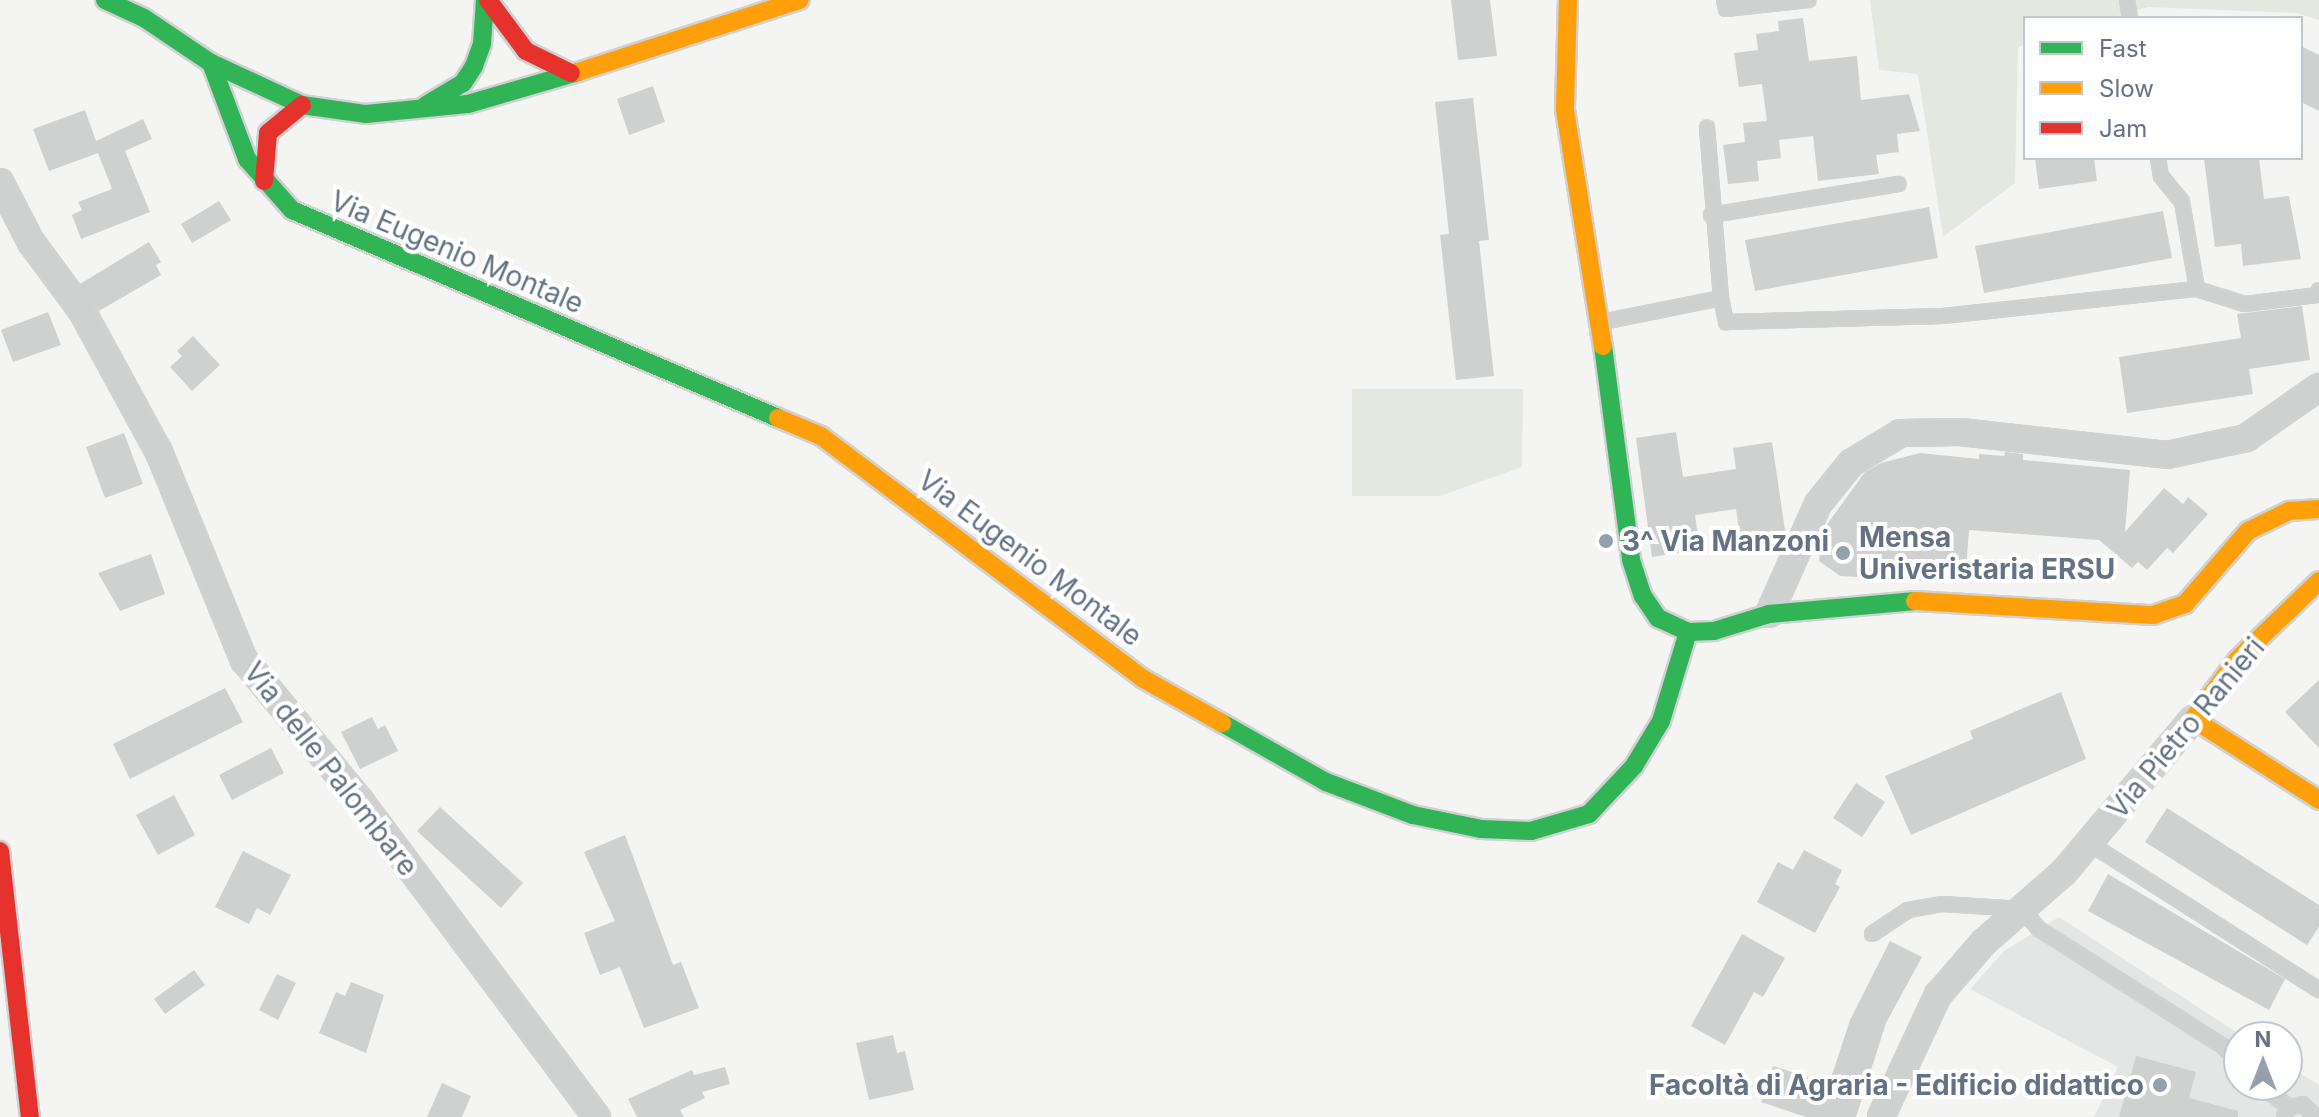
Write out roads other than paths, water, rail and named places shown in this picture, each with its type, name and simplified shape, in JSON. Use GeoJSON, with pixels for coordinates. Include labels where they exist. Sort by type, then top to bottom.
{"type":"FeatureCollection","features":[{"type":"Feature","properties":{"kind":"street"},"geometry":{"type":"LineString","coordinates":[[105,0],[144,18],[211,63],[302,105],[366,114],[468,104],[743,23],[800,0]]}},
{"type":"Feature","properties":{"kind":"street"},"geometry":{"type":"LineString","coordinates":[[130,0],[144,18]]}},
{"type":"Feature","properties":{"kind":"street"},"geometry":{"type":"LineString","coordinates":[[486,0],[526,51],[571,73]]}},
{"type":"Feature","properties":{"kind":"street"},"geometry":{"type":"LineString","coordinates":[[414,111],[463,83],[474,66],[482,44],[486,0]]}},
{"type":"Feature","properties":{"kind":"street"},"geometry":{"type":"LineString","coordinates":[[1568,0],[1565,110],[1599,322],[1631,560],[1643,596],[1658,618],[1688,632],[1714,631],[1769,614],[1889,599],[2161,614],[2185,604],[2248,531],[2289,511],[2319,509]]}},
{"type":"Feature","properties":{"kind":"street","name":"Via Eugenio Montale"},"geometry":{"type":"LineString","coordinates":[[211,63],[238,141],[264,181],[310,221],[821,436],[1142,678],[1326,782],[1413,815],[1481,829],[1531,831],[1589,814],[1634,766],[1661,721],[1688,632]]}},
{"type":"Feature","properties":{"kind":"street"},"geometry":{"type":"LineString","coordinates":[[264,181],[268,133],[302,105]]}},
{"type":"Feature","properties":{"kind":"street","name":"Via delle Palombare"},"geometry":{"type":"LineString","coordinates":[[0,182],[31,242],[82,311],[159,452],[244,660],[361,802],[597,1117]]}},
{"type":"Feature","properties":{"kind":"street"},"geometry":{"type":"LineString","coordinates":[[1769,614],[1818,504],[1851,463],[1901,433],[1960,432],[2167,455],[2246,438],[2319,387]]}},
{"type":"Feature","properties":{"kind":"street","name":"Via Pietro Ranieri"},"geometry":{"type":"LineString","coordinates":[[1881,1117],[1938,995],[1984,942],[2027,916],[2193,719],[2238,659],[2319,581]]}},
{"type":"Feature","properties":{"kind":"street"},"geometry":{"type":"LineString","coordinates":[[2193,719],[2317,797]]}},
{"type":"Feature","properties":{"kind":"street"},"geometry":{"type":"LineString","coordinates":[[0,851],[30,1117]]}},
{"type":"Feature","properties":{"kind":"lane"},"geometry":{"type":"LineString","coordinates":[[1724,0],[1726,9],[1809,0]]}},
{"type":"Feature","properties":{"kind":"lane"},"geometry":{"type":"LineString","coordinates":[[1707,128],[1711,215],[1726,322],[1943,316],[2197,289],[2245,304],[2317,295],[2319,290]]}},
{"type":"Feature","properties":{"kind":"lane"},"geometry":{"type":"LineString","coordinates":[[2158,160],[2161,176],[2182,202],[2197,289]]}},
{"type":"Feature","properties":{"kind":"lane"},"geometry":{"type":"LineString","coordinates":[[1711,215],[1898,184]]}},
{"type":"Feature","properties":{"kind":"lane"},"geometry":{"type":"LineString","coordinates":[[1599,322],[1721,298]]}},
{"type":"Feature","properties":{"kind":"lane","name":"Via Pietro Ranieri"},"geometry":{"type":"LineString","coordinates":[[2089,843],[2319,990]]}},
{"type":"Feature","properties":{"kind":"lane"},"geometry":{"type":"LineString","coordinates":[[1872,934],[1908,910],[1931,906],[2027,916],[2223,1043]]}},
{"type":"Feature","properties":{"kind":"lane"},"geometry":{"type":"LineString","coordinates":[[2287,1113],[2308,1106],[2316,1117]]}},
{"type":"Feature","properties":{"kind":"place","name":"3^ Via Manzoni"},"geometry":{"type":"Point","coordinates":[1606,541]}},
{"type":"Feature","properties":{"kind":"place","name":"Mensa Univeristaria ERSU"},"geometry":{"type":"Point","coordinates":[1843,553]}},
{"type":"Feature","properties":{"kind":"place","name":"Facoltà di Agraria - Edificio didattico"},"geometry":{"type":"Point","coordinates":[2160,1085]}}]}
